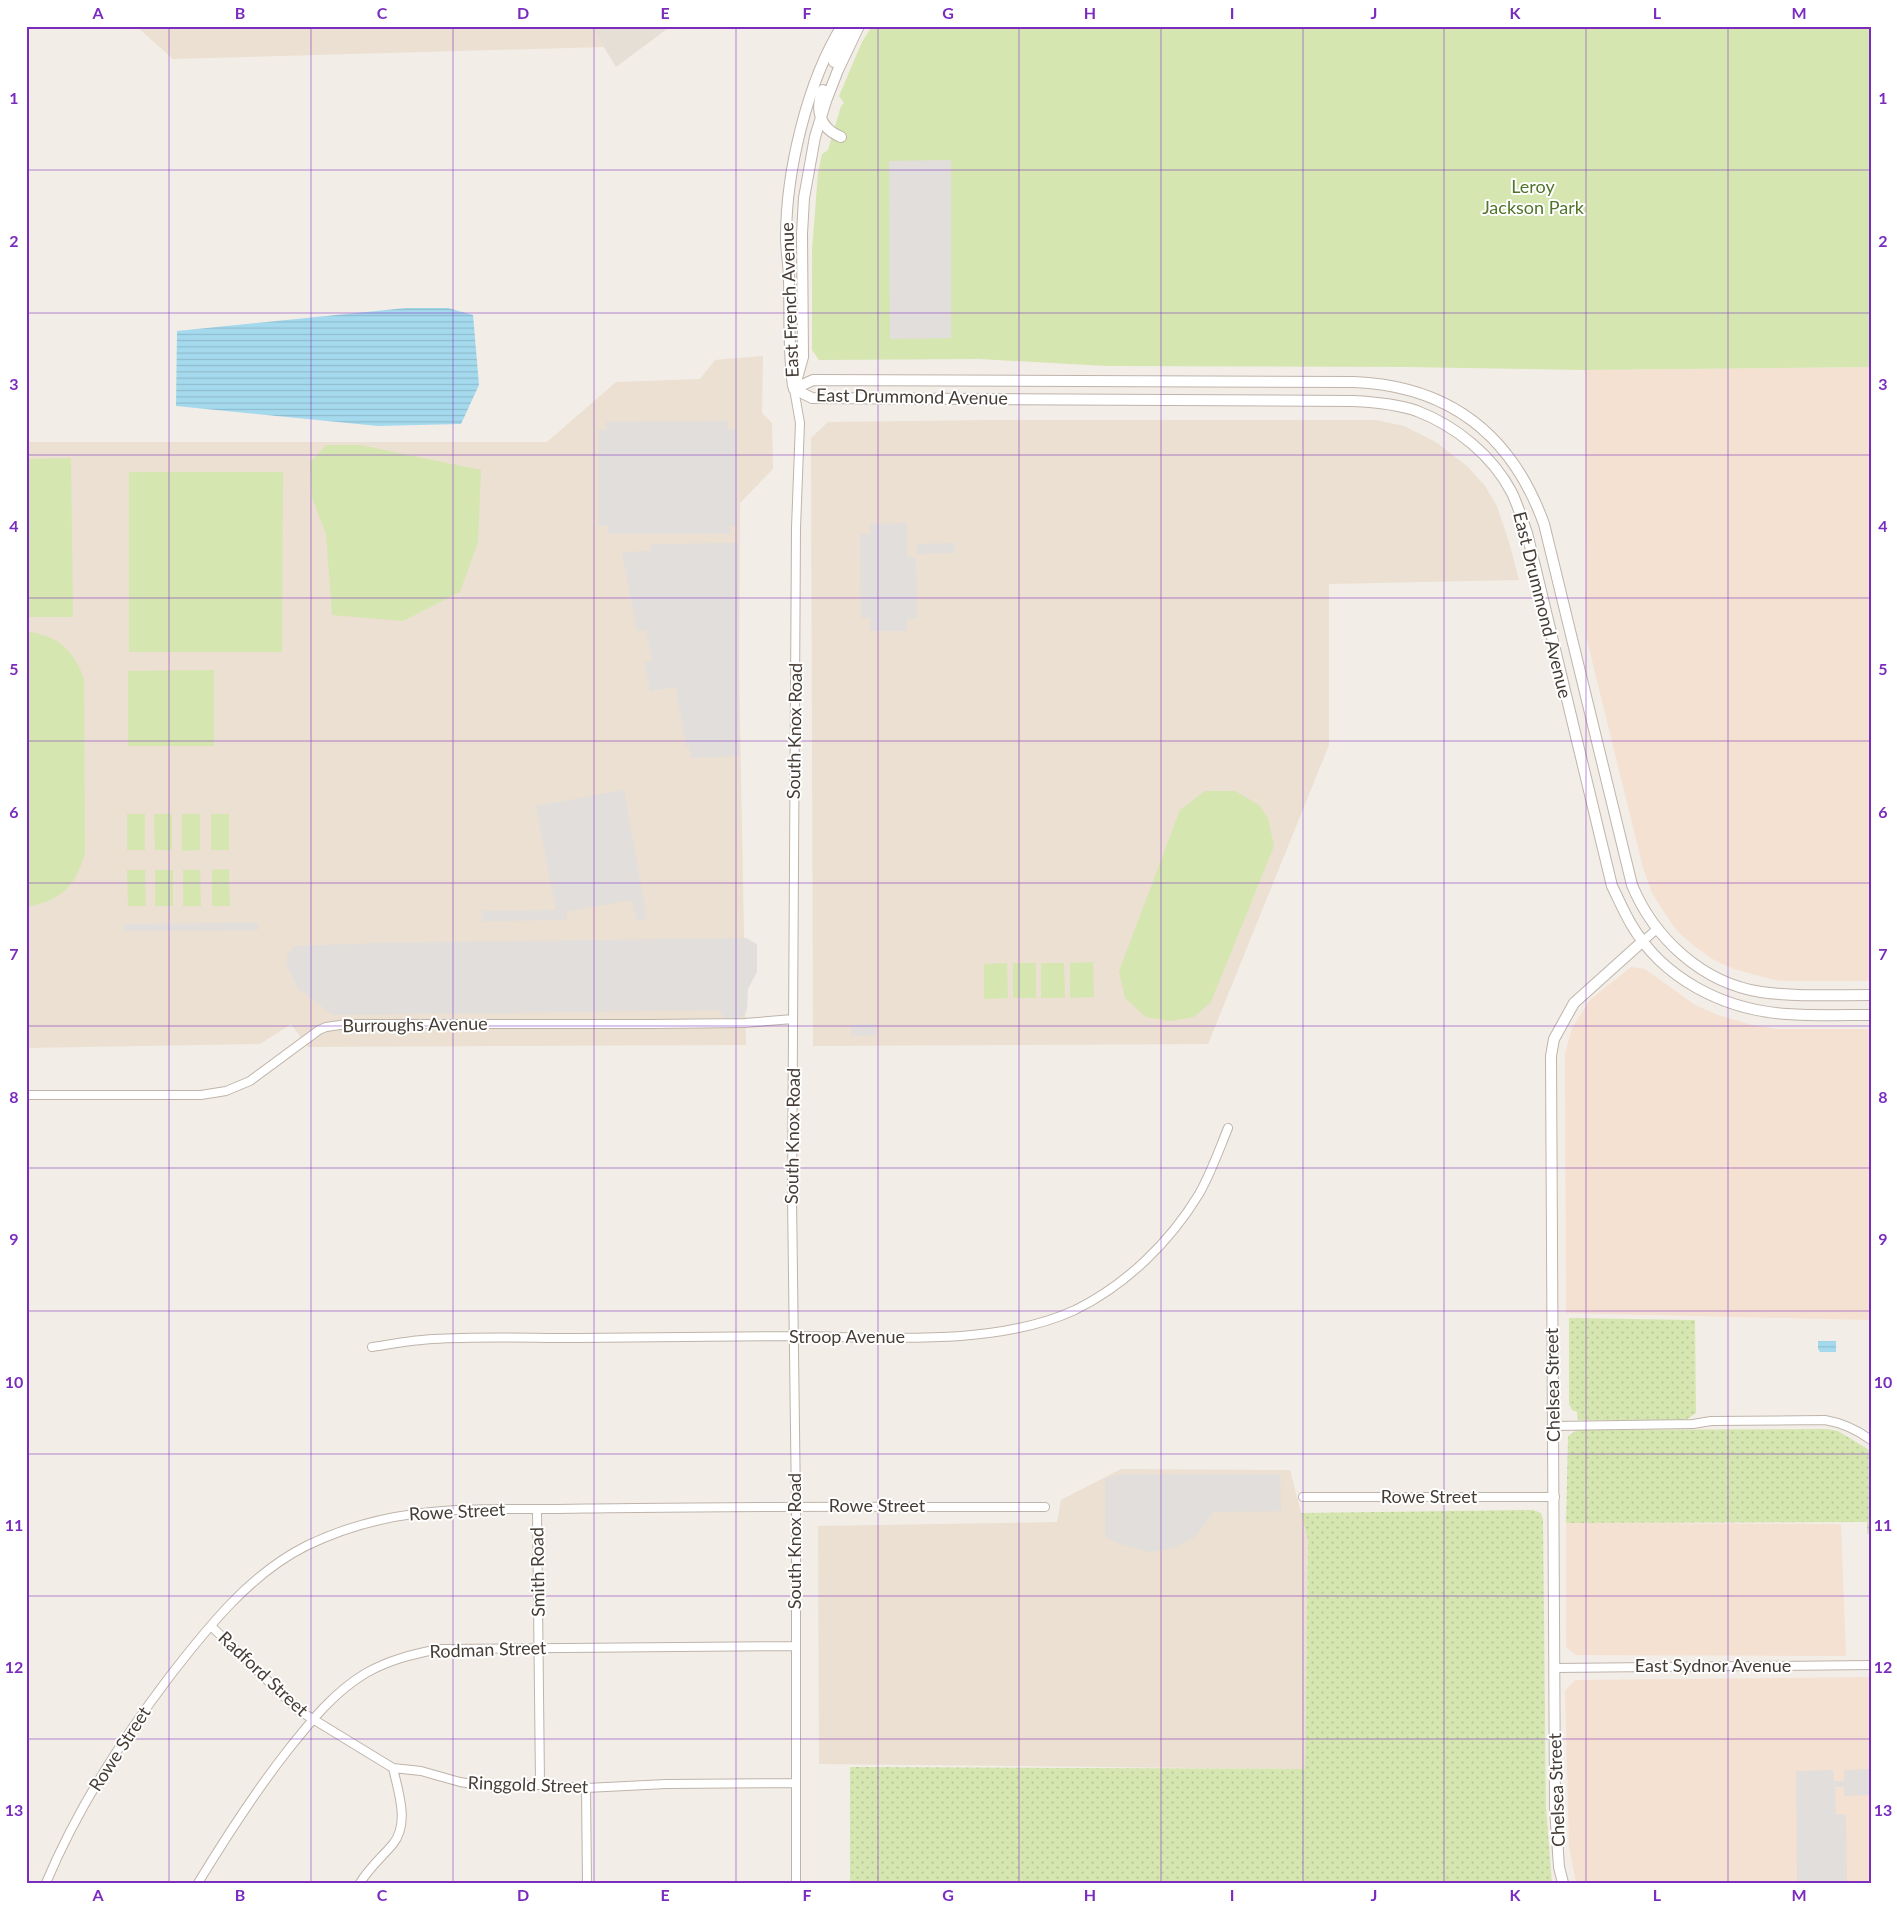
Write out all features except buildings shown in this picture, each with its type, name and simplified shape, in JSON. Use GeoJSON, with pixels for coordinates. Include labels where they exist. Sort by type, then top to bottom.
{"type":"FeatureCollection","features":[{"type":"Feature","properties":{"kind":"street","name":"East French Avenue"},"geometry":{"type":"LineString","coordinates":[[794,389],[789,357],[789,278],[786,238],[792,167],[803,117],[819,73],[842,26]]}},
{"type":"Feature","properties":{"kind":"street"},"geometry":{"type":"LineString","coordinates":[[841,136],[836,135],[825,125],[818,109],[818,102],[849,26]]}},
{"type":"Feature","properties":{"kind":"street","name":"East French Avenue"},"geometry":{"type":"LineString","coordinates":[[794,389],[803,357],[802,234],[804,198],[815,137],[821,118],[838,70],[859,26]]}},
{"type":"Feature","properties":{"kind":"street","name":"East Drummond Avenue"},"geometry":{"type":"LineString","coordinates":[[794,389],[813,380],[1354,382],[1398,387],[1428,395],[1448,405],[1470,420],[1505,452],[1521,474],[1544,524],[1629,875],[1640,905],[1669,943],[1689,961],[1720,979],[1752,990],[1793,994],[1871,995]]}},
{"type":"Feature","properties":{"kind":"street","name":"East Drummond Avenue"},"geometry":{"type":"LineString","coordinates":[[794,389],[812,398],[1371,402],[1416,411],[1457,432],[1475,447],[1504,479],[1527,533],[1612,886],[1631,924],[1642,941],[1676,974],[1702,991],[1750,1010],[1787,1014],[1871,1015]]}},
{"type":"Feature","properties":{"kind":"street","name":"South Knox Road"},"geometry":{"type":"LineString","coordinates":[[794,389],[800,423],[796,528],[792,1198],[796,1506],[796,1883]]}},
{"type":"Feature","properties":{"kind":"street","name":"Chelsea Street"},"geometry":{"type":"LineString","coordinates":[[1562,1883],[1555,1808],[1555,1497],[1551,1056],[1554,1039],[1574,1003],[1642,941],[1658,929]]}},
{"type":"Feature","properties":{"kind":"street","name":"Burroughs Avenue"},"geometry":{"type":"LineString","coordinates":[[26,1095],[201,1095],[226,1090],[250,1080],[319,1030],[347,1024],[745,1023],[793,1019]]}},
{"type":"Feature","properties":{"kind":"street","name":"Stroop Avenue"},"geometry":{"type":"LineString","coordinates":[[372,1347],[432,1339],[794,1336],[907,1338],[974,1335],[1013,1330],[1051,1320],[1078,1308],[1112,1287],[1157,1250],[1182,1220],[1200,1191],[1228,1128]]}},
{"type":"Feature","properties":{"kind":"street"},"geometry":{"type":"LineString","coordinates":[[1553,1426],[1694,1424],[1711,1421],[1825,1420],[1855,1428],[1871,1440]]}},
{"type":"Feature","properties":{"kind":"street","name":"Rowe Street"},"geometry":{"type":"LineString","coordinates":[[1303,1497],[1555,1497]]}},
{"type":"Feature","properties":{"kind":"street","name":"Rowe Street"},"geometry":{"type":"LineString","coordinates":[[46,1883],[54,1864],[100,1778],[146,1708],[191,1649],[238,1596],[271,1568],[305,1547],[350,1528],[382,1518],[421,1512],[487,1508],[1045,1507]]}},
{"type":"Feature","properties":{"kind":"street","name":"Smith Road"},"geometry":{"type":"LineString","coordinates":[[537,1509],[540,1785]]}},
{"type":"Feature","properties":{"kind":"street","name":"Radford Street"},"geometry":{"type":"LineString","coordinates":[[211,1626],[298,1710],[393,1768]]}},
{"type":"Feature","properties":{"kind":"street","name":"Rodman Street"},"geometry":{"type":"LineString","coordinates":[[198,1883],[234,1823],[264,1780],[312,1720],[350,1684],[366,1673],[401,1658],[438,1649],[796,1646]]}},
{"type":"Feature","properties":{"kind":"street","name":"East Sydnor Avenue"},"geometry":{"type":"LineString","coordinates":[[1555,1668],[1871,1666]]}},
{"type":"Feature","properties":{"kind":"street"},"geometry":{"type":"LineString","coordinates":[[360,1883],[394,1843],[401,1828],[402,1816],[393,1768]]}},
{"type":"Feature","properties":{"kind":"street","name":"Ringgold Street"},"geometry":{"type":"LineString","coordinates":[[393,1768],[421,1771],[460,1782],[479,1785],[540,1785],[586,1788],[666,1784],[795,1783]]}},
{"type":"Feature","properties":{"kind":"street"},"geometry":{"type":"LineString","coordinates":[[586,1788],[587,1883]]}},
{"type":"Feature","properties":{"kind":"shaded area"},"geometry":{"type":"Polygon","coordinates":[[[136,26],[591,26],[604,47],[173,59],[136,26]]]}},
{"type":"Feature","properties":{"kind":"shaded area"},"geometry":{"type":"Polygon","coordinates":[[[591,26],[671,26],[616,67],[591,26]]]}},
{"type":"Feature","properties":{"kind":"shaded area"},"geometry":{"type":"Polygon","coordinates":[[[951,160],[951,338],[890,339],[889,161],[951,160]]]}},
{"type":"Feature","properties":{"kind":"shaded area"},"geometry":{"type":"Polygon","coordinates":[[[763,356],[762,413],[772,423],[773,469],[740,503],[739,669],[746,1045],[308,1047],[291,1024],[260,1044],[26,1048],[26,442],[547,442],[616,382],[700,379],[715,360],[763,356]]]}},
{"type":"Feature","properties":{"kind":"shaded area"},"geometry":{"type":"Polygon","coordinates":[[[1871,367],[1871,981],[1774,980],[1734,969],[1714,960],[1694,946],[1676,930],[1662,909],[1652,893],[1643,868],[1586,636],[1585,370],[1871,367]]]}},
{"type":"Feature","properties":{"kind":"shaded area"},"geometry":{"type":"Polygon","coordinates":[[[1376,420],[1404,426],[1436,442],[1468,467],[1485,486],[1497,506],[1519,580],[1329,584],[1329,745],[1208,1044],[813,1046],[811,438],[828,422],[1376,420]]]}},
{"type":"Feature","properties":{"kind":"shaded area"},"geometry":{"type":"Polygon","coordinates":[[[728,421],[728,429],[737,429],[737,525],[730,526],[730,534],[608,534],[608,526],[598,526],[598,430],[606,430],[606,422],[728,421]]]}},
{"type":"Feature","properties":{"kind":"shaded area"},"geometry":{"type":"Polygon","coordinates":[[[907,523],[907,557],[916,557],[917,618],[907,619],[907,631],[870,631],[870,618],[861,618],[860,534],[870,534],[870,524],[907,523]]]}},
{"type":"Feature","properties":{"kind":"shaded area"},"geometry":{"type":"Polygon","coordinates":[[[738,543],[739,756],[691,758],[689,746],[686,747],[676,687],[650,691],[645,662],[652,661],[646,630],[637,631],[622,552],[650,551],[651,544],[738,543]]]}},
{"type":"Feature","properties":{"kind":"shaded area"},"geometry":{"type":"Polygon","coordinates":[[[954,543],[954,553],[917,554],[917,544],[954,543]]]}},
{"type":"Feature","properties":{"kind":"shaded area"},"geometry":{"type":"Polygon","coordinates":[[[624,790],[647,919],[637,920],[631,900],[566,912],[567,920],[482,921],[482,911],[556,910],[536,806],[624,790]]]}},
{"type":"Feature","properties":{"kind":"shaded area"},"geometry":{"type":"Polygon","coordinates":[[[258,923],[258,930],[124,931],[124,924],[258,923]]]}},
{"type":"Feature","properties":{"kind":"shaded area"},"geometry":{"type":"Polygon","coordinates":[[[746,938],[757,944],[757,972],[748,989],[747,1010],[742,1017],[736,1019],[725,1019],[719,1010],[333,1015],[298,989],[286,963],[288,954],[294,946],[746,938]]]}},
{"type":"Feature","properties":{"kind":"shaded area"},"geometry":{"type":"Polygon","coordinates":[[[1631,967],[1645,969],[1695,1005],[1718,1015],[1752,1025],[1778,1029],[1871,1029],[1871,1320],[1566,1313],[1565,1054],[1572,1028],[1590,1000],[1631,967]]]}},
{"type":"Feature","properties":{"kind":"shaded area"},"geometry":{"type":"Polygon","coordinates":[[[876,1024],[876,1035],[851,1036],[851,1025],[876,1024]]]}},
{"type":"Feature","properties":{"kind":"shaded area"},"geometry":{"type":"Polygon","coordinates":[[[1121,1469],[1290,1470],[1308,1540],[1305,1769],[819,1764],[818,1526],[1057,1522],[1061,1500],[1121,1469]]]}},
{"type":"Feature","properties":{"kind":"shaded area"},"geometry":{"type":"Polygon","coordinates":[[[1121,1474],[1280,1474],[1281,1511],[1213,1512],[1196,1536],[1174,1548],[1150,1552],[1120,1544],[1105,1537],[1105,1479],[1121,1474]]]}},
{"type":"Feature","properties":{"kind":"shaded area"},"geometry":{"type":"Polygon","coordinates":[[[1566,1523],[1841,1524],[1846,1656],[1576,1655],[1566,1647],[1566,1523]]]}},
{"type":"Feature","properties":{"kind":"shaded area"},"geometry":{"type":"Polygon","coordinates":[[[1871,1677],[1871,1883],[1576,1883],[1569,1846],[1565,1691],[1575,1680],[1871,1677]]]}},
{"type":"Feature","properties":{"kind":"shaded area"},"geometry":{"type":"Polygon","coordinates":[[[1871,1769],[1871,1795],[1844,1796],[1844,1787],[1835,1787],[1836,1814],[1846,1815],[1847,1883],[1797,1883],[1796,1771],[1833,1770],[1834,1781],[1844,1781],[1844,1770],[1871,1769]]]}},
{"type":"Feature","properties":{"kind":"green space","name":"Leroy Jackson Park"},"geometry":{"type":"Polygon","coordinates":[[[872,26],[1871,26],[1871,367],[1585,370],[1106,366],[979,359],[819,360],[812,350],[812,250],[818,173],[822,154],[828,150],[841,106],[844,103],[839,96],[862,42],[872,26]]]}},
{"type":"Feature","properties":{"kind":"green space"},"geometry":{"type":"Polygon","coordinates":[[[326,445],[360,445],[481,470],[478,542],[460,592],[403,621],[332,615],[326,534],[312,498],[310,463],[326,445]]]}},
{"type":"Feature","properties":{"kind":"green space"},"geometry":{"type":"Polygon","coordinates":[[[71,458],[73,617],[26,617],[26,459],[71,458]]]}},
{"type":"Feature","properties":{"kind":"green space"},"geometry":{"type":"Polygon","coordinates":[[[129,472],[283,472],[282,652],[129,652],[129,472]]]}},
{"type":"Feature","properties":{"kind":"green space"},"geometry":{"type":"Polygon","coordinates":[[[26,631],[55,640],[62,645],[74,658],[84,678],[85,853],[77,875],[65,890],[49,901],[26,907],[26,631]]]}},
{"type":"Feature","properties":{"kind":"green space"},"geometry":{"type":"Polygon","coordinates":[[[214,670],[214,746],[128,746],[128,671],[214,670]]]}},
{"type":"Feature","properties":{"kind":"green space"},"geometry":{"type":"Polygon","coordinates":[[[1205,791],[1235,791],[1259,805],[1268,818],[1274,846],[1211,1002],[1194,1017],[1170,1021],[1146,1017],[1125,998],[1119,971],[1180,810],[1205,791]]]}},
{"type":"Feature","properties":{"kind":"green space"},"geometry":{"type":"Polygon","coordinates":[[[127,814],[145,814],[145,850],[127,850],[127,814]]]}},
{"type":"Feature","properties":{"kind":"green space"},"geometry":{"type":"Polygon","coordinates":[[[154,814],[172,814],[172,850],[155,850],[154,814]]]}},
{"type":"Feature","properties":{"kind":"green space"},"geometry":{"type":"Polygon","coordinates":[[[182,814],[200,814],[200,850],[182,851],[182,814]]]}},
{"type":"Feature","properties":{"kind":"green space"},"geometry":{"type":"Polygon","coordinates":[[[211,814],[229,814],[229,850],[211,850],[211,814]]]}},
{"type":"Feature","properties":{"kind":"green space"},"geometry":{"type":"Polygon","coordinates":[[[229,869],[230,906],[212,906],[212,870],[229,869]]]}},
{"type":"Feature","properties":{"kind":"green space"},"geometry":{"type":"Polygon","coordinates":[[[127,870],[145,870],[146,906],[128,906],[127,870]]]}},
{"type":"Feature","properties":{"kind":"green space"},"geometry":{"type":"Polygon","coordinates":[[[155,870],[173,870],[173,906],[155,906],[155,870]]]}},
{"type":"Feature","properties":{"kind":"green space"},"geometry":{"type":"Polygon","coordinates":[[[183,870],[200,870],[201,906],[183,906],[183,870]]]}},
{"type":"Feature","properties":{"kind":"green space"},"geometry":{"type":"Polygon","coordinates":[[[1093,962],[1094,997],[1070,998],[1070,963],[1093,962]]]}},
{"type":"Feature","properties":{"kind":"green space"},"geometry":{"type":"Polygon","coordinates":[[[1007,963],[1008,998],[984,999],[984,964],[1007,963]]]}},
{"type":"Feature","properties":{"kind":"green space"},"geometry":{"type":"Polygon","coordinates":[[[1013,963],[1036,963],[1036,998],[1013,998],[1013,963]]]}},
{"type":"Feature","properties":{"kind":"green space"},"geometry":{"type":"Polygon","coordinates":[[[1041,963],[1064,963],[1065,998],[1041,998],[1041,963]]]}},
{"type":"Feature","properties":{"kind":"green space"},"geometry":{"type":"Polygon","coordinates":[[[1569,1318],[1695,1320],[1696,1413],[1683,1422],[1578,1420],[1577,1412],[1572,1410],[1569,1404],[1569,1318]]]}},
{"type":"Feature","properties":{"kind":"green space"},"geometry":{"type":"Polygon","coordinates":[[[1827,1429],[1838,1431],[1871,1451],[1871,1534],[1867,1534],[1867,1522],[1566,1523],[1568,1436],[1577,1430],[1827,1429]]]}},
{"type":"Feature","properties":{"kind":"green space"},"geometry":{"type":"Polygon","coordinates":[[[1533,1510],[1541,1513],[1543,1520],[1546,1808],[1552,1883],[850,1883],[850,1767],[1305,1769],[1308,1540],[1301,1513],[1533,1510]]]}},
{"type":"Feature","properties":{"kind":"water"},"geometry":{"type":"Polygon","coordinates":[[[406,308],[448,308],[473,315],[479,385],[461,424],[378,426],[176,406],[177,331],[406,308]]]}},
{"type":"Feature","properties":{"kind":"water"},"geometry":{"type":"Polygon","coordinates":[[[1818,1341],[1836,1341],[1836,1352],[1820,1352],[1818,1341]]]}}]}
